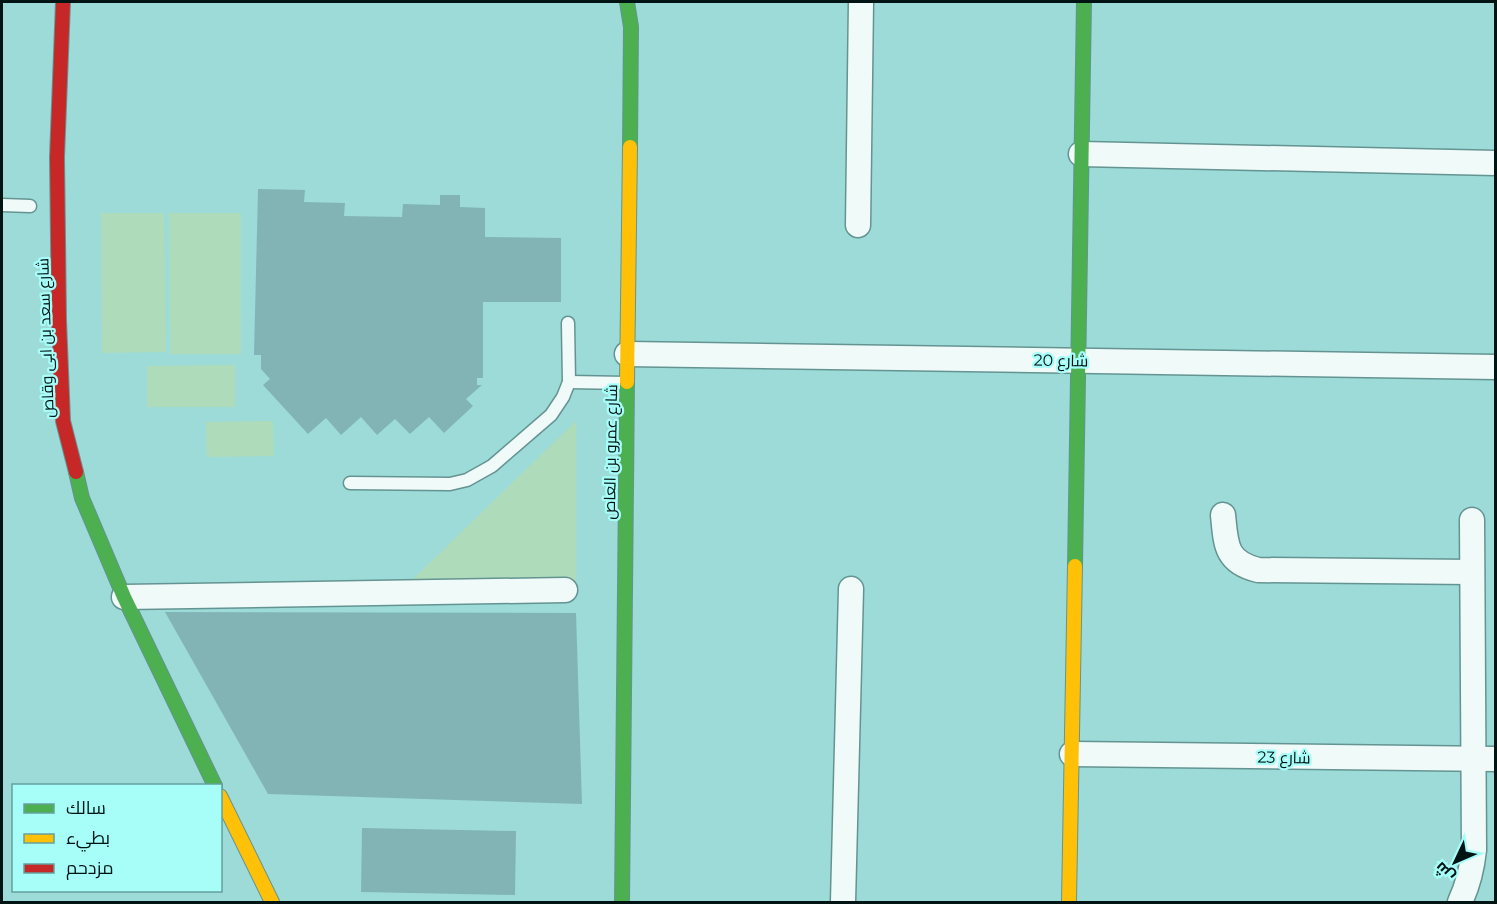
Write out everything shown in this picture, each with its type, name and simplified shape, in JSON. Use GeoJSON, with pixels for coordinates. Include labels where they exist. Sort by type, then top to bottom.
{"type":"FeatureCollection","features":[{"type":"Feature","properties":{"kind":"street","name":"شارع سعد بن ابى وقاص"},"geometry":{"type":"LineString","coordinates":[[63,2],[57,157],[63,421],[82,498],[124,597],[214,784]]}},
{"type":"Feature","properties":{"kind":"street","name":"شارع عمرو بن العاص"},"geometry":{"type":"LineString","coordinates":[[622,903],[631,39],[627,2]]}},
{"type":"Feature","properties":{"kind":"street"},"geometry":{"type":"LineString","coordinates":[[858,225],[861,2]]}},
{"type":"Feature","properties":{"kind":"street"},"geometry":{"type":"LineString","coordinates":[[1069,903],[1084,2]]}},
{"type":"Feature","properties":{"kind":"street"},"geometry":{"type":"LineString","coordinates":[[1081,154],[1496,163]]}},
{"type":"Feature","properties":{"kind":"street","name":"شارع 20"},"geometry":{"type":"LineString","coordinates":[[627,354],[1496,367]]}},
{"type":"Feature","properties":{"kind":"street"},"geometry":{"type":"LineString","coordinates":[[1223,515],[1227,548],[1232,557],[1258,570],[1473,572]]}},
{"type":"Feature","properties":{"kind":"street"},"geometry":{"type":"LineString","coordinates":[[1460,903],[1472,869],[1484,759],[1472,520]]}},
{"type":"Feature","properties":{"kind":"street"},"geometry":{"type":"LineString","coordinates":[[843,903],[851,589]]}},
{"type":"Feature","properties":{"kind":"street"},"geometry":{"type":"LineString","coordinates":[[124,597],[565,590]]}},
{"type":"Feature","properties":{"kind":"street","name":"شارع 23"},"geometry":{"type":"LineString","coordinates":[[1072,754],[1484,759]]}},
{"type":"Feature","properties":{"kind":"street"},"geometry":{"type":"LineString","coordinates":[[222,800],[272,903]]}},
{"type":"Feature","properties":{"kind":"lane"},"geometry":{"type":"LineString","coordinates":[[2,205],[30,206]]}},
{"type":"Feature","properties":{"kind":"lane"},"geometry":{"type":"LineString","coordinates":[[350,483],[450,484],[480,474],[492,466],[551,415],[563,397],[569,382],[568,322]]}},
{"type":"Feature","properties":{"kind":"lane"},"geometry":{"type":"LineString","coordinates":[[569,382],[627,383]]}},
{"type":"Feature","properties":{"kind":"green space"},"geometry":{"type":"Polygon","coordinates":[[[101,213],[164,213],[166,352],[102,353],[101,213]]]}},
{"type":"Feature","properties":{"kind":"green space"},"geometry":{"type":"Polygon","coordinates":[[[169,213],[241,213],[241,354],[170,354],[169,213]]]}},
{"type":"Feature","properties":{"kind":"green space"},"geometry":{"type":"Polygon","coordinates":[[[235,365],[235,407],[147,407],[147,366],[235,365]]]}},
{"type":"Feature","properties":{"kind":"green space"},"geometry":{"type":"Polygon","coordinates":[[[273,421],[274,456],[207,457],[206,422],[273,421]]]}},
{"type":"Feature","properties":{"kind":"green space"},"geometry":{"type":"Polygon","coordinates":[[[576,421],[576,582],[408,584],[576,421]]]}},
{"type":"Feature","properties":{"kind":"building"},"geometry":{"type":"Polygon","coordinates":[[[258,189],[305,190],[304,202],[345,203],[344,216],[402,217],[403,204],[440,205],[440,195],[460,195],[460,207],[485,208],[485,237],[561,238],[561,302],[483,302],[483,378],[477,378],[477,385],[482,385],[466,399],[473,406],[444,433],[429,417],[410,434],[395,419],[377,435],[361,417],[341,435],[326,418],[308,434],[263,385],[270,379],[261,369],[261,355],[254,355],[258,189]]]}},
{"type":"Feature","properties":{"kind":"building"},"geometry":{"type":"Polygon","coordinates":[[[165,612],[576,613],[582,804],[268,794],[165,612]]]}},
{"type":"Feature","properties":{"kind":"building"},"geometry":{"type":"Polygon","coordinates":[[[362,828],[516,831],[515,895],[361,892],[362,828]]]}},
{"type":"Feature","properties":{"kind":"traffic: fast"},"geometry":{"type":"LineString","coordinates":[[627,2],[631,27],[630,147]]}},
{"type":"Feature","properties":{"kind":"traffic: fast"},"geometry":{"type":"LineString","coordinates":[[1075,566],[1084,2]]}},
{"type":"Feature","properties":{"kind":"traffic: fast"},"geometry":{"type":"LineString","coordinates":[[622,902],[627,382]]}},
{"type":"Feature","properties":{"kind":"traffic: fast"},"geometry":{"type":"LineString","coordinates":[[76,472],[82,498],[124,597],[214,784]]}},
{"type":"Feature","properties":{"kind":"traffic: slow"},"geometry":{"type":"LineString","coordinates":[[627,382],[630,147]]}},
{"type":"Feature","properties":{"kind":"traffic: slow"},"geometry":{"type":"LineString","coordinates":[[1069,902],[1075,566]]}},
{"type":"Feature","properties":{"kind":"traffic: slow"},"geometry":{"type":"LineString","coordinates":[[222,800],[272,902]]}},
{"type":"Feature","properties":{"kind":"traffic: jam"},"geometry":{"type":"LineString","coordinates":[[63,2],[57,157],[59,320],[63,421],[76,472]]}}]}
